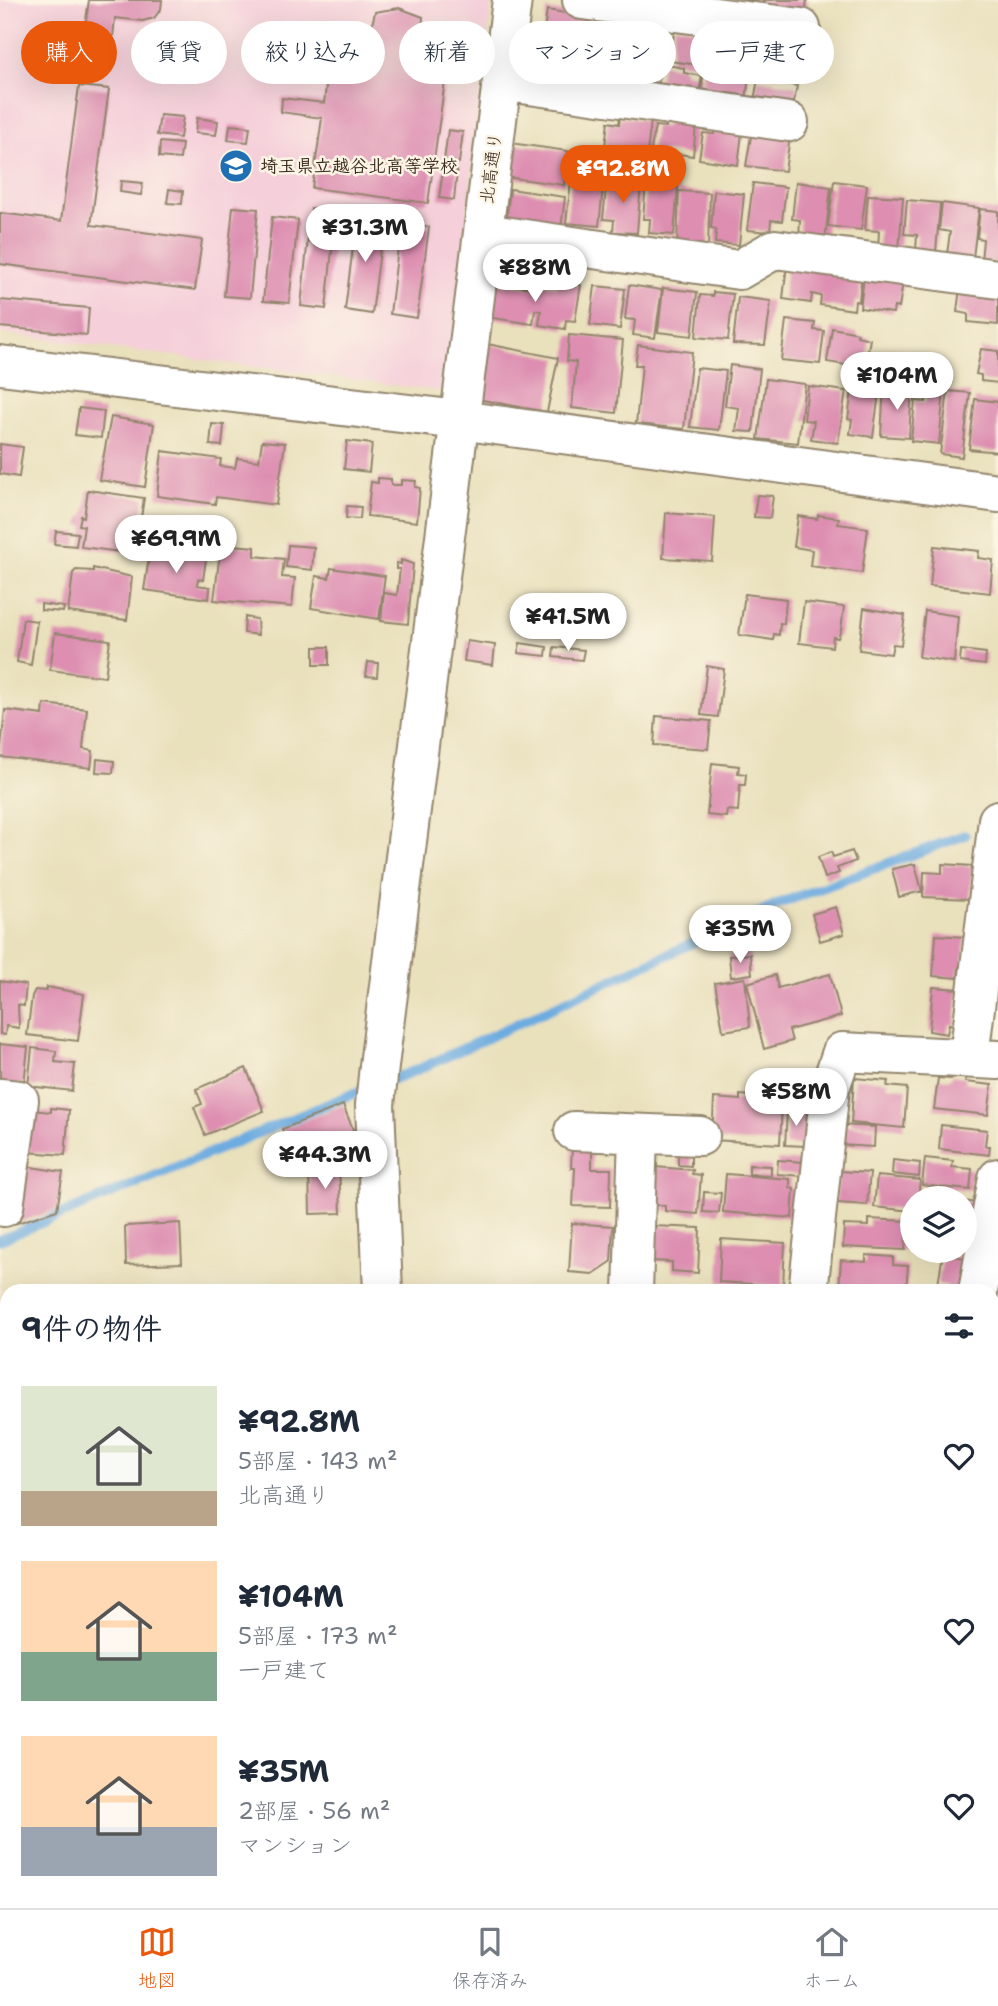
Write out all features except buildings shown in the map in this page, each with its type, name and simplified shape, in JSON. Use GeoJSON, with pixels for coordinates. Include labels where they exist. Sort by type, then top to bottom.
{"type":"FeatureCollection","features":[{"type":"Feature","properties":{"kind":"street","name":"北高通り"},"geometry":{"type":"LineString","coordinates":[[383,1284],[375,1105],[512,0]]}},
{"type":"Feature","properties":{"kind":"street"},"geometry":{"type":"LineString","coordinates":[[582,0],[741,21]]}},
{"type":"Feature","properties":{"kind":"street"},"geometry":{"type":"LineString","coordinates":[[502,81],[789,122]]}},
{"type":"Feature","properties":{"kind":"street"},"geometry":{"type":"LineString","coordinates":[[483,233],[739,270],[775,249],[998,279]]}},
{"type":"Feature","properties":{"kind":"street"},"geometry":{"type":"LineString","coordinates":[[0,365],[459,420],[998,492]]}},
{"type":"Feature","properties":{"kind":"street"},"geometry":{"type":"LineString","coordinates":[[809,1284],[830,1088],[842,1052],[984,1059],[998,820]]}},
{"type":"Feature","properties":{"kind":"street"},"geometry":{"type":"LineString","coordinates":[[0,1097],[19,1100],[4,1207],[0,1206]]}},
{"type":"Feature","properties":{"kind":"street"},"geometry":{"type":"LineString","coordinates":[[574,1131],[700,1136]]}},
{"type":"Feature","properties":{"kind":"street"},"geometry":{"type":"LineString","coordinates":[[632,1284],[638,1134]]}},
{"type":"Feature","properties":{"kind":"street"},"geometry":{"type":"LineString","coordinates":[[979,1284],[998,1178]]}},
{"type":"Feature","properties":{"kind":"shaded area","name":"埼玉県立越谷北高等学校"},"geometry":{"type":"Polygon","coordinates":[[[0,0],[492,0],[490,21],[399,21],[399,84],[482,84],[446,392],[0,333],[0,0]]]}},
{"type":"Feature","properties":{"kind":"waterway"},"geometry":{"type":"LineString","coordinates":[[385,1082],[417,1070],[775,905],[965,835]]}},
{"type":"Feature","properties":{"kind":"waterway"},"geometry":{"type":"LineString","coordinates":[[0,1240],[369,1087]]}},
{"type":"Feature","properties":{"kind":"place","name":"埼玉県立越谷北高等学校"},"geometry":{"type":"Point","coordinates":[236,166]}}]}
